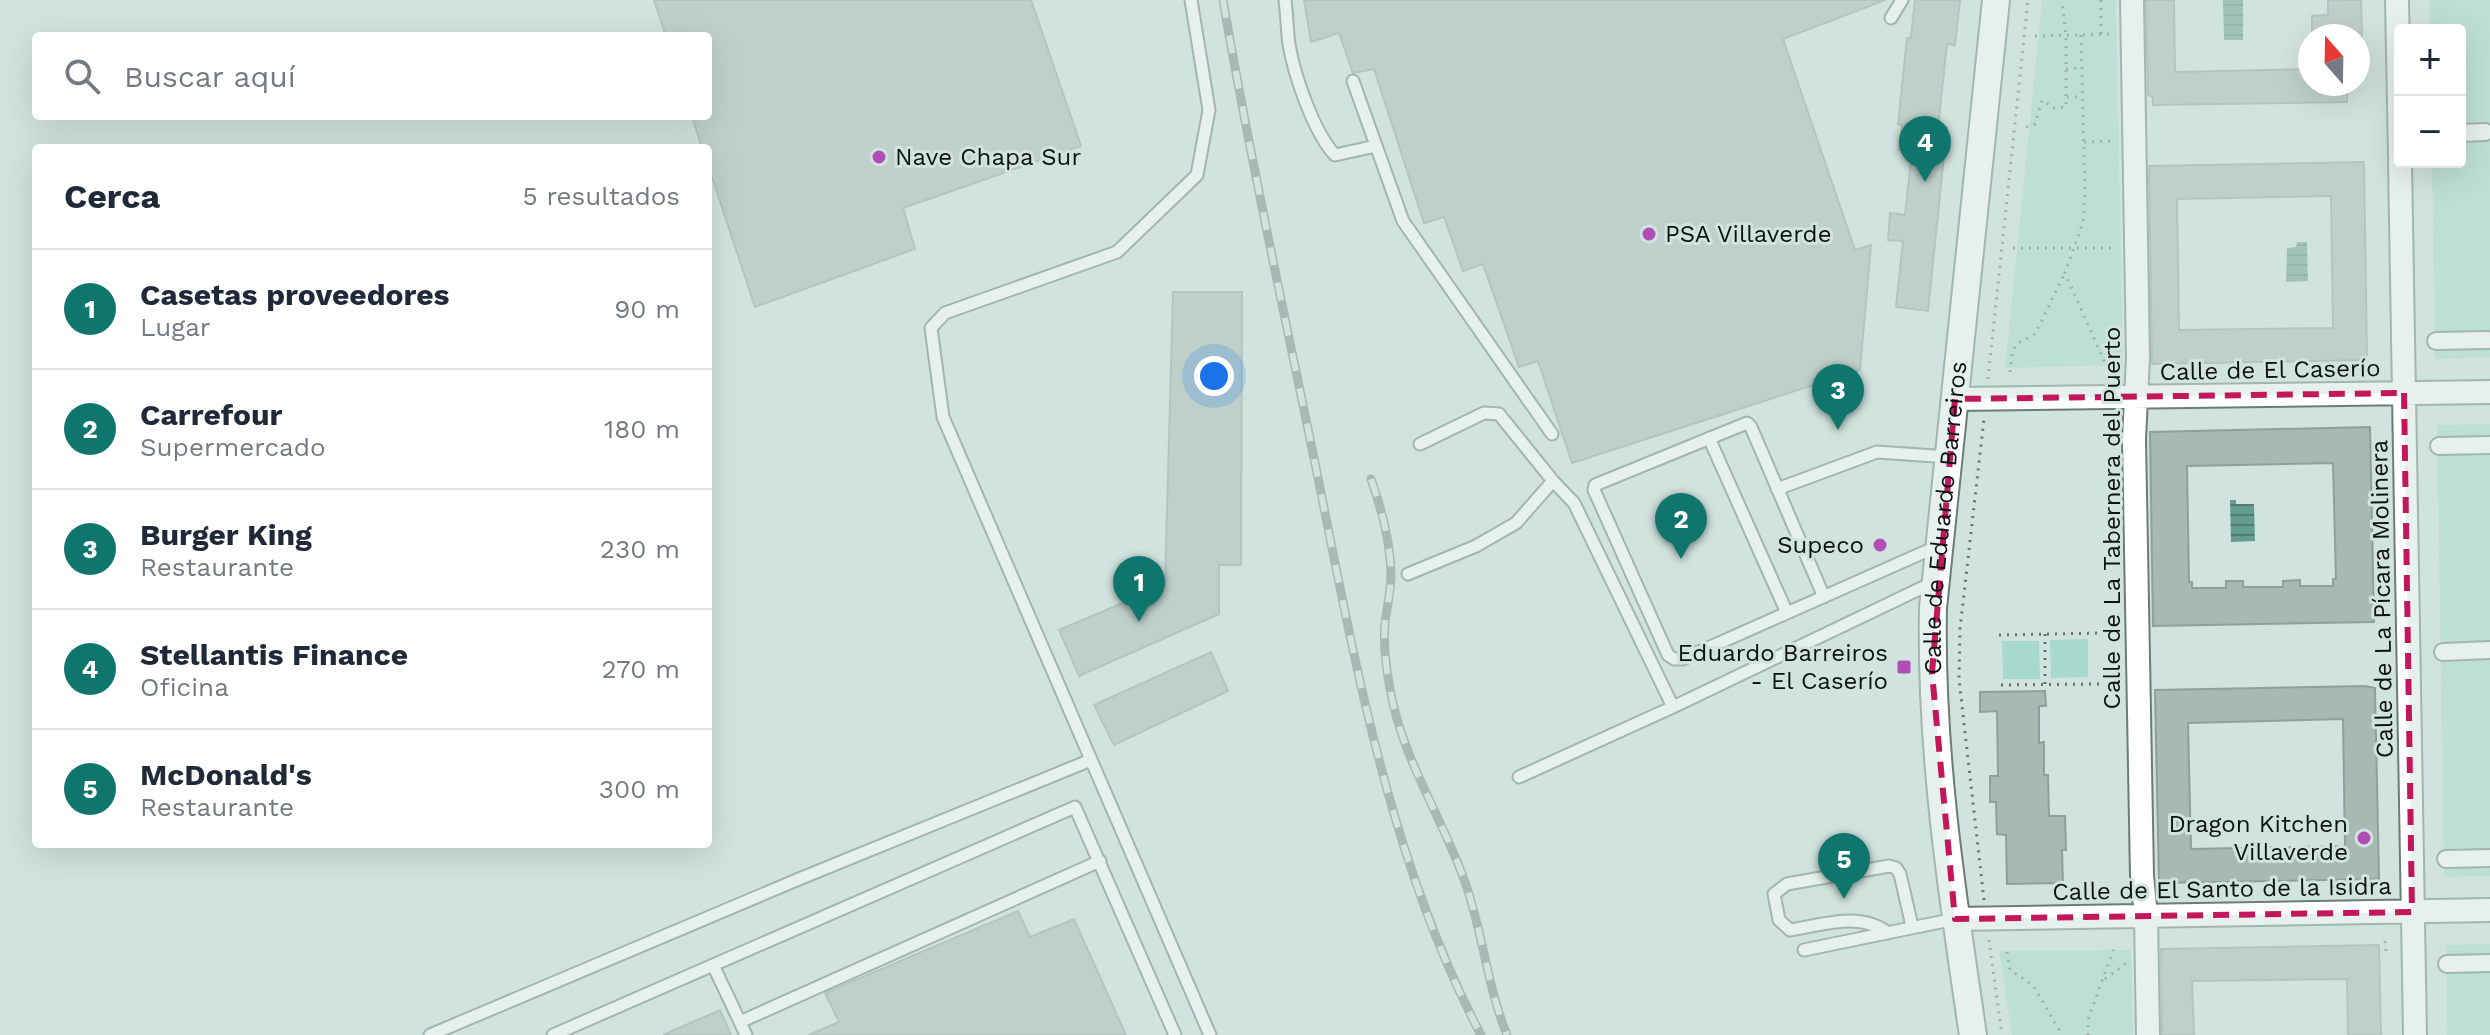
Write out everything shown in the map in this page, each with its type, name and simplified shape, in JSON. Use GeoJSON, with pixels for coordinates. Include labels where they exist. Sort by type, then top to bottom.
{"type":"FeatureCollection","features":[{"type":"Feature","properties":{"kind":"street","name":"Calle de Eduardo Barreiros"},"geometry":{"type":"LineString","coordinates":[[1973,1035],[1955,919],[1933,704],[1933,608],[1996,0]]}},
{"type":"Feature","properties":{"kind":"street","name":"Calle de La Tabernera del Puerto"},"geometry":{"type":"LineString","coordinates":[[2132,0],[2138,358],[2134,439],[2141,845],[2148,1035]]}},
{"type":"Feature","properties":{"kind":"street"},"geometry":{"type":"LineString","coordinates":[[2397,0],[2399,96]]}},
{"type":"Feature","properties":{"kind":"street"},"geometry":{"type":"LineString","coordinates":[[2466,133],[2485,132]]}},
{"type":"Feature","properties":{"kind":"street","name":"Calle de La Pícara Molinera"},"geometry":{"type":"LineString","coordinates":[[2400,168],[2415,1035]]}},
{"type":"Feature","properties":{"kind":"street"},"geometry":{"type":"LineString","coordinates":[[2436,341],[2488,340]]}},
{"type":"Feature","properties":{"kind":"street","name":"Calle de El Caserío"},"geometry":{"type":"LineString","coordinates":[[1955,399],[2490,392]]}},
{"type":"Feature","properties":{"kind":"street"},"geometry":{"type":"LineString","coordinates":[[2439,446],[2490,445]]}},
{"type":"Feature","properties":{"kind":"street"},"geometry":{"type":"LineString","coordinates":[[2443,652],[2490,650]]}},
{"type":"Feature","properties":{"kind":"street"},"geometry":{"type":"LineString","coordinates":[[2446,859],[2490,858]]}},
{"type":"Feature","properties":{"kind":"street","name":"Calle de El Santo de la Isidra"},"geometry":{"type":"LineString","coordinates":[[1955,919],[2490,910]]}},
{"type":"Feature","properties":{"kind":"street"},"geometry":{"type":"LineString","coordinates":[[2447,964],[2490,963]]}},
{"type":"Feature","properties":{"kind":"lane"},"geometry":{"type":"LineString","coordinates":[[1191,0],[1209,110],[1197,175],[1117,252],[945,313],[931,328],[943,417],[1210,1035]]}},
{"type":"Feature","properties":{"kind":"lane"},"geometry":{"type":"LineString","coordinates":[[1285,0],[1290,48],[1315,128],[1324,144],[1335,155],[1376,146]]}},
{"type":"Feature","properties":{"kind":"lane"},"geometry":{"type":"LineString","coordinates":[[1891,18],[1902,0]]}},
{"type":"Feature","properties":{"kind":"lane"},"geometry":{"type":"LineString","coordinates":[[1353,81],[1403,221],[1552,434]]}},
{"type":"Feature","properties":{"kind":"lane"},"geometry":{"type":"LineString","coordinates":[[1420,444],[1484,413],[1499,414],[1574,503],[1673,707]]}},
{"type":"Feature","properties":{"kind":"lane"},"geometry":{"type":"LineString","coordinates":[[1824,597],[1747,423],[1595,485],[1594,490],[1668,655],[1674,659],[1683,659],[1824,597],[1940,545]]}},
{"type":"Feature","properties":{"kind":"lane"},"geometry":{"type":"LineString","coordinates":[[1709,438],[1787,613]]}},
{"type":"Feature","properties":{"kind":"lane"},"geometry":{"type":"LineString","coordinates":[[1777,489],[1877,452],[1949,457]]}},
{"type":"Feature","properties":{"kind":"lane"},"geometry":{"type":"LineString","coordinates":[[1408,574],[1476,546],[1516,523],[1553,481]]}},
{"type":"Feature","properties":{"kind":"lane"},"geometry":{"type":"LineString","coordinates":[[1519,777],[1937,581]]}},
{"type":"Feature","properties":{"kind":"lane"},"geometry":{"type":"LineString","coordinates":[[430,1035],[1091,760]]}},
{"type":"Feature","properties":{"kind":"lane"},"geometry":{"type":"LineString","coordinates":[[553,1035],[1075,807],[1175,1035]]}},
{"type":"Feature","properties":{"kind":"lane"},"geometry":{"type":"LineString","coordinates":[[740,1022],[1100,861]]}},
{"type":"Feature","properties":{"kind":"lane"},"geometry":{"type":"LineString","coordinates":[[1888,933],[1862,919],[1790,930],[1779,920],[1774,894],[1787,884],[1889,866],[1896,868],[1900,874],[1912,926]]}},
{"type":"Feature","properties":{"kind":"lane"},"geometry":{"type":"LineString","coordinates":[[1804,950],[1955,919]]}},
{"type":"Feature","properties":{"kind":"lane"},"geometry":{"type":"LineString","coordinates":[[713,965],[746,1035]]}},
{"type":"Feature","properties":{"kind":"path"},"geometry":{"type":"LineString","coordinates":[[2002,1035],[1959,668],[1960,629],[2028,0]]}},
{"type":"Feature","properties":{"kind":"path"},"geometry":{"type":"LineString","coordinates":[[2026,127],[2035,124],[2042,100],[2054,108],[2066,107],[2066,35],[2062,0]]}},
{"type":"Feature","properties":{"kind":"path"},"geometry":{"type":"LineString","coordinates":[[2101,0],[2101,34]]}},
{"type":"Feature","properties":{"kind":"path"},"geometry":{"type":"LineString","coordinates":[[2035,36],[2120,34]]}},
{"type":"Feature","properties":{"kind":"path"},"geometry":{"type":"LineString","coordinates":[[2010,372],[2013,350],[2017,344],[2035,334],[2065,273],[2083,222],[2081,35]]}},
{"type":"Feature","properties":{"kind":"path"},"geometry":{"type":"LineString","coordinates":[[2066,69],[2082,68]]}},
{"type":"Feature","properties":{"kind":"path"},"geometry":{"type":"LineString","coordinates":[[2066,97],[2083,97]]}},
{"type":"Feature","properties":{"kind":"path"},"geometry":{"type":"LineString","coordinates":[[2084,142],[2122,141]]}},
{"type":"Feature","properties":{"kind":"path"},"geometry":{"type":"LineString","coordinates":[[2013,248],[2124,248]]}},
{"type":"Feature","properties":{"kind":"path"},"geometry":{"type":"LineString","coordinates":[[2065,273],[2108,370]]}},
{"type":"Feature","properties":{"kind":"path"},"geometry":{"type":"LineString","coordinates":[[1999,635],[2101,633]]}},
{"type":"Feature","properties":{"kind":"path"},"geometry":{"type":"LineString","coordinates":[[2045,634],[2045,685]]}},
{"type":"Feature","properties":{"kind":"path"},"geometry":{"type":"LineString","coordinates":[[2001,685],[2101,684]]}},
{"type":"Feature","properties":{"kind":"path"},"geometry":{"type":"LineString","coordinates":[[2385,941],[2386,952]]}},
{"type":"Feature","properties":{"kind":"path"},"geometry":{"type":"LineString","coordinates":[[2088,1035],[2088,1020],[2115,945]]}},
{"type":"Feature","properties":{"kind":"path"},"geometry":{"type":"LineString","coordinates":[[2007,952],[2010,970],[2033,985],[2062,1035]]}},
{"type":"Feature","properties":{"kind":"path"},"geometry":{"type":"LineString","coordinates":[[2102,981],[2134,958]]}},
{"type":"Feature","properties":{"kind":"highlighted area"},"geometry":{"type":"Polygon","coordinates":[[[2404,393],[2412,912],[1955,919],[1932,673],[1955,399],[2404,393]]]}},
{"type":"Feature","properties":{"kind":"shaded area"},"geometry":{"type":"Polygon","coordinates":[[[2042,0],[2116,0],[2123,365],[2005,368],[2042,0]]]}},
{"type":"Feature","properties":{"kind":"shaded area"},"geometry":{"type":"Polygon","coordinates":[[[2223,0],[2243,0],[2243,40],[2224,40],[2223,0]]]}},
{"type":"Feature","properties":{"kind":"shaded area"},"geometry":{"type":"Polygon","coordinates":[[[2430,0],[2490,0],[2490,357],[2435,359],[2432,168],[2466,168],[2466,24],[2430,24],[2430,0]]]}},
{"type":"Feature","properties":{"kind":"shaded area"},"geometry":{"type":"Polygon","coordinates":[[[2297,242],[2307,242],[2308,281],[2286,282],[2287,248],[2296,247],[2297,242]]]}},
{"type":"Feature","properties":{"kind":"shaded area"},"geometry":{"type":"Polygon","coordinates":[[[2490,424],[2490,876],[2444,877],[2437,425],[2490,424]]]}},
{"type":"Feature","properties":{"kind":"shaded area"},"geometry":{"type":"Polygon","coordinates":[[[2230,500],[2236,500],[2236,504],[2254,504],[2255,541],[2231,542],[2230,500]]]}},
{"type":"Feature","properties":{"kind":"shaded area"},"geometry":{"type":"Polygon","coordinates":[[[2088,639],[2088,677],[2051,678],[2050,640],[2088,639]]]}},
{"type":"Feature","properties":{"kind":"shaded area"},"geometry":{"type":"Polygon","coordinates":[[[2002,641],[2039,641],[2040,679],[2003,679],[2002,641]]]}},
{"type":"Feature","properties":{"kind":"shaded area"},"geometry":{"type":"Polygon","coordinates":[[[2490,944],[2490,1035],[2447,1035],[2446,945],[2490,944]]]}},
{"type":"Feature","properties":{"kind":"shaded area"},"geometry":{"type":"Polygon","coordinates":[[[2131,950],[2133,1035],[2012,1035],[1999,951],[2131,950]]]}},
{"type":"Feature","properties":{"kind":"building","name":"Nave Chapa Sur"},"geometry":{"type":"Polygon","coordinates":[[[654,0],[1031,0],[1081,146],[903,208],[915,249],[755,307],[712,177],[712,144],[701,144],[693,120],[712,120],[712,32],[665,32],[654,0]]]}},
{"type":"Feature","properties":{"kind":"building","name":"PSA Villaverde"},"geometry":{"type":"Polygon","coordinates":[[[1304,0],[1885,0],[1783,39],[1855,250],[1871,245],[1860,370],[1572,463],[1538,361],[1519,367],[1483,264],[1463,271],[1444,217],[1424,223],[1374,69],[1353,73],[1339,33],[1311,42],[1304,0]]]}},
{"type":"Feature","properties":{"kind":"building"},"geometry":{"type":"Polygon","coordinates":[[[1915,0],[1960,0],[1955,45],[1947,44],[1938,127],[1947,127],[1928,311],[1896,307],[1903,241],[1888,240],[1890,213],[1905,215],[1912,151],[1899,150],[1902,125],[1898,124],[1907,38],[1911,38],[1915,0]]]}},
{"type":"Feature","properties":{"kind":"building"},"geometry":{"type":"Polygon","coordinates":[[[2146,0],[2174,0],[2175,72],[2298,69],[2298,96],[2347,96],[2347,102],[2153,105],[2153,97],[2148,95],[2146,0]]]}},
{"type":"Feature","properties":{"kind":"building"},"geometry":{"type":"Polygon","coordinates":[[[2328,0],[2361,0],[2362,24],[2312,24],[2312,16],[2328,15],[2328,0]]]}},
{"type":"Feature","properties":{"kind":"building"},"geometry":{"type":"Polygon","coordinates":[[[2364,162],[2367,360],[2152,364],[2149,166],[2364,162]],[[2331,196],[2177,199],[2179,330],[2333,328],[2331,196]]]}},
{"type":"Feature","properties":{"kind":"building"},"geometry":{"type":"Polygon","coordinates":[[[1173,292],[1242,292],[1241,565],[1219,565],[1219,614],[1079,676],[1059,630],[1165,585],[1173,292]]]}},
{"type":"Feature","properties":{"kind":"building"},"geometry":{"type":"Polygon","coordinates":[[[2370,427],[2374,622],[2153,626],[2150,432],[2370,427]],[[2333,463],[2187,466],[2189,582],[2192,582],[2192,588],[2226,588],[2226,581],[2243,581],[2243,587],[2283,587],[2283,581],[2300,580],[2300,586],[2333,586],[2333,579],[2336,579],[2333,463]]]}},
{"type":"Feature","properties":{"kind":"building"},"geometry":{"type":"Polygon","coordinates":[[[1211,652],[1228,691],[1114,745],[1094,705],[1211,652]]]}},
{"type":"Feature","properties":{"kind":"building"},"geometry":{"type":"Polygon","coordinates":[[[2375,688],[2379,879],[2159,883],[2155,690],[2375,688]],[[2343,719],[2188,723],[2191,849],[2345,846],[2343,719]]]}},
{"type":"Feature","properties":{"kind":"building"},"geometry":{"type":"Polygon","coordinates":[[[2045,691],[2046,706],[2039,706],[2039,743],[2044,742],[2049,816],[2065,816],[2063,883],[2007,884],[2006,835],[1997,834],[1996,802],[1990,802],[1990,776],[1998,776],[1997,711],[1980,712],[1980,692],[2045,691]]]}},
{"type":"Feature","properties":{"kind":"building"},"geometry":{"type":"Polygon","coordinates":[[[1018,911],[1030,937],[1074,919],[1126,1035],[809,1035],[839,1022],[825,993],[1018,911]]]}},
{"type":"Feature","properties":{"kind":"building"},"geometry":{"type":"Polygon","coordinates":[[[2379,945],[2381,1035],[2348,1035],[2347,979],[2192,981],[2194,1035],[2162,1035],[2161,949],[2379,945]]]}},
{"type":"Feature","properties":{"kind":"building"},"geometry":{"type":"Polygon","coordinates":[[[720,1010],[731,1035],[663,1035],[720,1010]]]}},
{"type":"Feature","properties":{"kind":"railway"},"geometry":{"type":"LineString","coordinates":[[1223,0],[1361,686],[1399,830],[1422,900],[1449,968],[1481,1035]]}},
{"type":"Feature","properties":{"kind":"railway"},"geometry":{"type":"LineString","coordinates":[[1371,479],[1385,526],[1390,561],[1385,648],[1396,714],[1413,763],[1465,882],[1507,1035]]}},
{"type":"Feature","properties":{"kind":"place","name":"Nave Chapa Sur"},"geometry":{"type":"Point","coordinates":[879,157]}},
{"type":"Feature","properties":{"kind":"place","name":"Stellantis Finance"},"geometry":{"type":"Point","coordinates":[1925,182]}},
{"type":"Feature","properties":{"kind":"place","name":"PSA Villaverde"},"geometry":{"type":"Point","coordinates":[1649,234]}},
{"type":"Feature","properties":{"kind":"place","name":"Burger King"},"geometry":{"type":"Point","coordinates":[1838,430]}},
{"type":"Feature","properties":{"kind":"place","name":"Supeco"},"geometry":{"type":"Point","coordinates":[1880,545]}},
{"type":"Feature","properties":{"kind":"place","name":"Carrefour"},"geometry":{"type":"Point","coordinates":[1681,559]}},
{"type":"Feature","properties":{"kind":"place","name":"Casetas proveedores"},"geometry":{"type":"Point","coordinates":[1139,622]}},
{"type":"Feature","properties":{"kind":"place","name":"Eduardo Barreiros - El Caserío"},"geometry":{"type":"Point","coordinates":[1904,667]}},
{"type":"Feature","properties":{"kind":"place","name":"Dragon Kitchen Villaverde"},"geometry":{"type":"Point","coordinates":[2364,838]}},
{"type":"Feature","properties":{"kind":"place","name":"McDonald's"},"geometry":{"type":"Point","coordinates":[1844,899]}}]}
